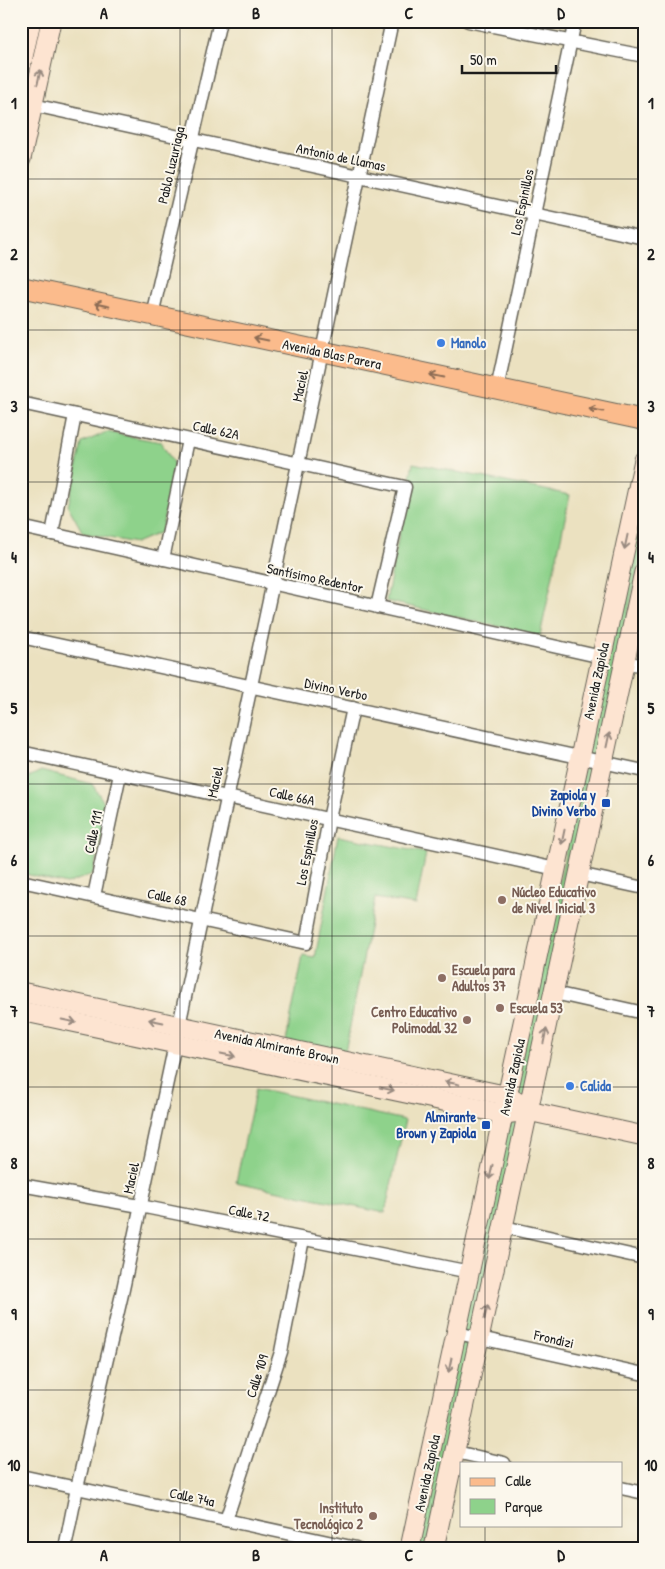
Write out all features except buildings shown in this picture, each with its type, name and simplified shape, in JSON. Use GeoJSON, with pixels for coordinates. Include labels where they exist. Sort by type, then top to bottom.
{"type":"FeatureCollection","features":[{"type":"Feature","properties":{"kind":"main road"},"geometry":{"type":"LineString","coordinates":[[21,66],[31,21]]}},
{"type":"Feature","properties":{"kind":"main road"},"geometry":{"type":"LineString","coordinates":[[21,159],[51,21]]}},
{"type":"Feature","properties":{"kind":"main road","name":"Avenida Blas Parera"},"geometry":{"type":"LineString","coordinates":[[21,288],[644,420]]}},
{"type":"Feature","properties":{"kind":"main road","name":"Avenida Zapiola"},"geometry":{"type":"LineString","coordinates":[[410,1548],[644,460]]}},
{"type":"Feature","properties":{"kind":"main road","name":"Avenida Zapiola"},"geometry":{"type":"LineString","coordinates":[[434,1548],[644,572]]}},
{"type":"Feature","properties":{"kind":"main road","name":"Avenida Almirante Brown"},"geometry":{"type":"LineString","coordinates":[[21,992],[508,1096],[528,1111]]}},
{"type":"Feature","properties":{"kind":"main road","name":"Avenida Almirante Brown"},"geometry":{"type":"LineString","coordinates":[[21,1011],[504,1114],[528,1111],[644,1136]]}},
{"type":"Feature","properties":{"kind":"street","name":"Pablo Luzuriaga"},"geometry":{"type":"LineString","coordinates":[[152,315],[220,21]]}},
{"type":"Feature","properties":{"kind":"street","name":"Maciel"},"geometry":{"type":"LineString","coordinates":[[65,1548],[179,1026],[392,21]]}},
{"type":"Feature","properties":{"kind":"street"},"geometry":{"type":"LineString","coordinates":[[468,21],[644,56]]}},
{"type":"Feature","properties":{"kind":"street","name":"Los Espinillos"},"geometry":{"type":"LineString","coordinates":[[497,389],[575,21]]}},
{"type":"Feature","properties":{"kind":"street","name":"Antonio de Llamas"},"geometry":{"type":"LineString","coordinates":[[33,105],[644,238]]}},
{"type":"Feature","properties":{"kind":"street","name":"Calle 62A"},"geometry":{"type":"LineString","coordinates":[[21,403],[405,487],[377,607]]}},
{"type":"Feature","properties":{"kind":"street"},"geometry":{"type":"LineString","coordinates":[[52,534],[75,415]]}},
{"type":"Feature","properties":{"kind":"street"},"geometry":{"type":"LineString","coordinates":[[163,559],[188,440]]}},
{"type":"Feature","properties":{"kind":"street","name":"Santísimo Redentor"},"geometry":{"type":"LineString","coordinates":[[21,527],[602,657]]}},
{"type":"Feature","properties":{"kind":"street","name":"Divino Verbo"},"geometry":{"type":"LineString","coordinates":[[21,637],[644,771]]}},
{"type":"Feature","properties":{"kind":"street"},"geometry":{"type":"LineString","coordinates":[[624,662],[644,666]]}},
{"type":"Feature","properties":{"kind":"street","name":"Los Espinillos"},"geometry":{"type":"LineString","coordinates":[[306,943],[329,819],[353,708]]}},
{"type":"Feature","properties":{"kind":"street","name":"Calle 66A"},"geometry":{"type":"LineString","coordinates":[[21,752],[556,869]]}},
{"type":"Feature","properties":{"kind":"street","name":"Calle 111"},"geometry":{"type":"LineString","coordinates":[[94,896],[120,774]]}},
{"type":"Feature","properties":{"kind":"street"},"geometry":{"type":"LineString","coordinates":[[579,874],[644,888]]}},
{"type":"Feature","properties":{"kind":"street","name":"Calle 68"},"geometry":{"type":"LineString","coordinates":[[21,880],[306,943]]}},
{"type":"Feature","properties":{"kind":"street"},"geometry":{"type":"LineString","coordinates":[[554,994],[644,1014]]}},
{"type":"Feature","properties":{"kind":"street","name":"Calle 72"},"geometry":{"type":"LineString","coordinates":[[21,1185],[140,1206],[470,1272]]}},
{"type":"Feature","properties":{"kind":"street"},"geometry":{"type":"LineString","coordinates":[[504,1227],[644,1258]]}},
{"type":"Feature","properties":{"kind":"street","name":"Calle 109"},"geometry":{"type":"LineString","coordinates":[[226,1520],[281,1352],[304,1239]]}},
{"type":"Feature","properties":{"kind":"street","name":"Frondizi"},"geometry":{"type":"LineString","coordinates":[[457,1333],[644,1374]]}},
{"type":"Feature","properties":{"kind":"street"},"geometry":{"type":"LineString","coordinates":[[456,1452],[500,1462]]}},
{"type":"Feature","properties":{"kind":"street","name":"Calle 74a"},"geometry":{"type":"LineString","coordinates":[[21,1476],[356,1548]]}},
{"type":"Feature","properties":{"kind":"street"},"geometry":{"type":"LineString","coordinates":[[622,1488],[644,1492]]}},
{"type":"Feature","properties":{"kind":"green space"},"geometry":{"type":"Polygon","coordinates":[[[107,432],[161,442],[175,466],[161,532],[135,543],[83,533],[68,506],[82,443],[107,432]]]}},
{"type":"Feature","properties":{"kind":"green space"},"geometry":{"type":"Polygon","coordinates":[[[413,463],[570,495],[540,636],[386,601],[413,463]]]}},
{"type":"Feature","properties":{"kind":"green space"},"geometry":{"type":"Polygon","coordinates":[[[644,490],[644,540],[427,1548],[415,1548],[644,490]]]}},
{"type":"Feature","properties":{"kind":"green space"},"geometry":{"type":"Polygon","coordinates":[[[41,771],[92,784],[107,807],[93,874],[66,884],[21,873],[21,781],[41,771]]]}},
{"type":"Feature","properties":{"kind":"green space"},"geometry":{"type":"Polygon","coordinates":[[[338,836],[426,853],[416,905],[375,898],[345,1052],[286,1041],[303,956],[315,958],[338,836]]]}},
{"type":"Feature","properties":{"kind":"green space"},"geometry":{"type":"Polygon","coordinates":[[[256,1088],[405,1120],[385,1213],[236,1182],[256,1088]]]}},
{"type":"Feature","properties":{"kind":"place","name":"Manolo"},"geometry":{"type":"Point","coordinates":[441,343]}},
{"type":"Feature","properties":{"kind":"place","name":"Zapiola y Divino Verbo"},"geometry":{"type":"Point","coordinates":[606,803]}},
{"type":"Feature","properties":{"kind":"place","name":"Núcleo Educativo de Nivel Inicial 3"},"geometry":{"type":"Point","coordinates":[502,900]}},
{"type":"Feature","properties":{"kind":"place","name":"Escuela para Adultos 37"},"geometry":{"type":"Point","coordinates":[442,978]}},
{"type":"Feature","properties":{"kind":"place","name":"Escuela 53"},"geometry":{"type":"Point","coordinates":[500,1008]}},
{"type":"Feature","properties":{"kind":"place","name":"Centro Educativo Polimodal 32"},"geometry":{"type":"Point","coordinates":[467,1020]}},
{"type":"Feature","properties":{"kind":"place","name":"Calida"},"geometry":{"type":"Point","coordinates":[570,1086]}},
{"type":"Feature","properties":{"kind":"place","name":"Almirante Brown y Zapiola"},"geometry":{"type":"Point","coordinates":[486,1125]}},
{"type":"Feature","properties":{"kind":"place","name":"Instituto Tecnológico 2"},"geometry":{"type":"Point","coordinates":[373,1516]}}]}
